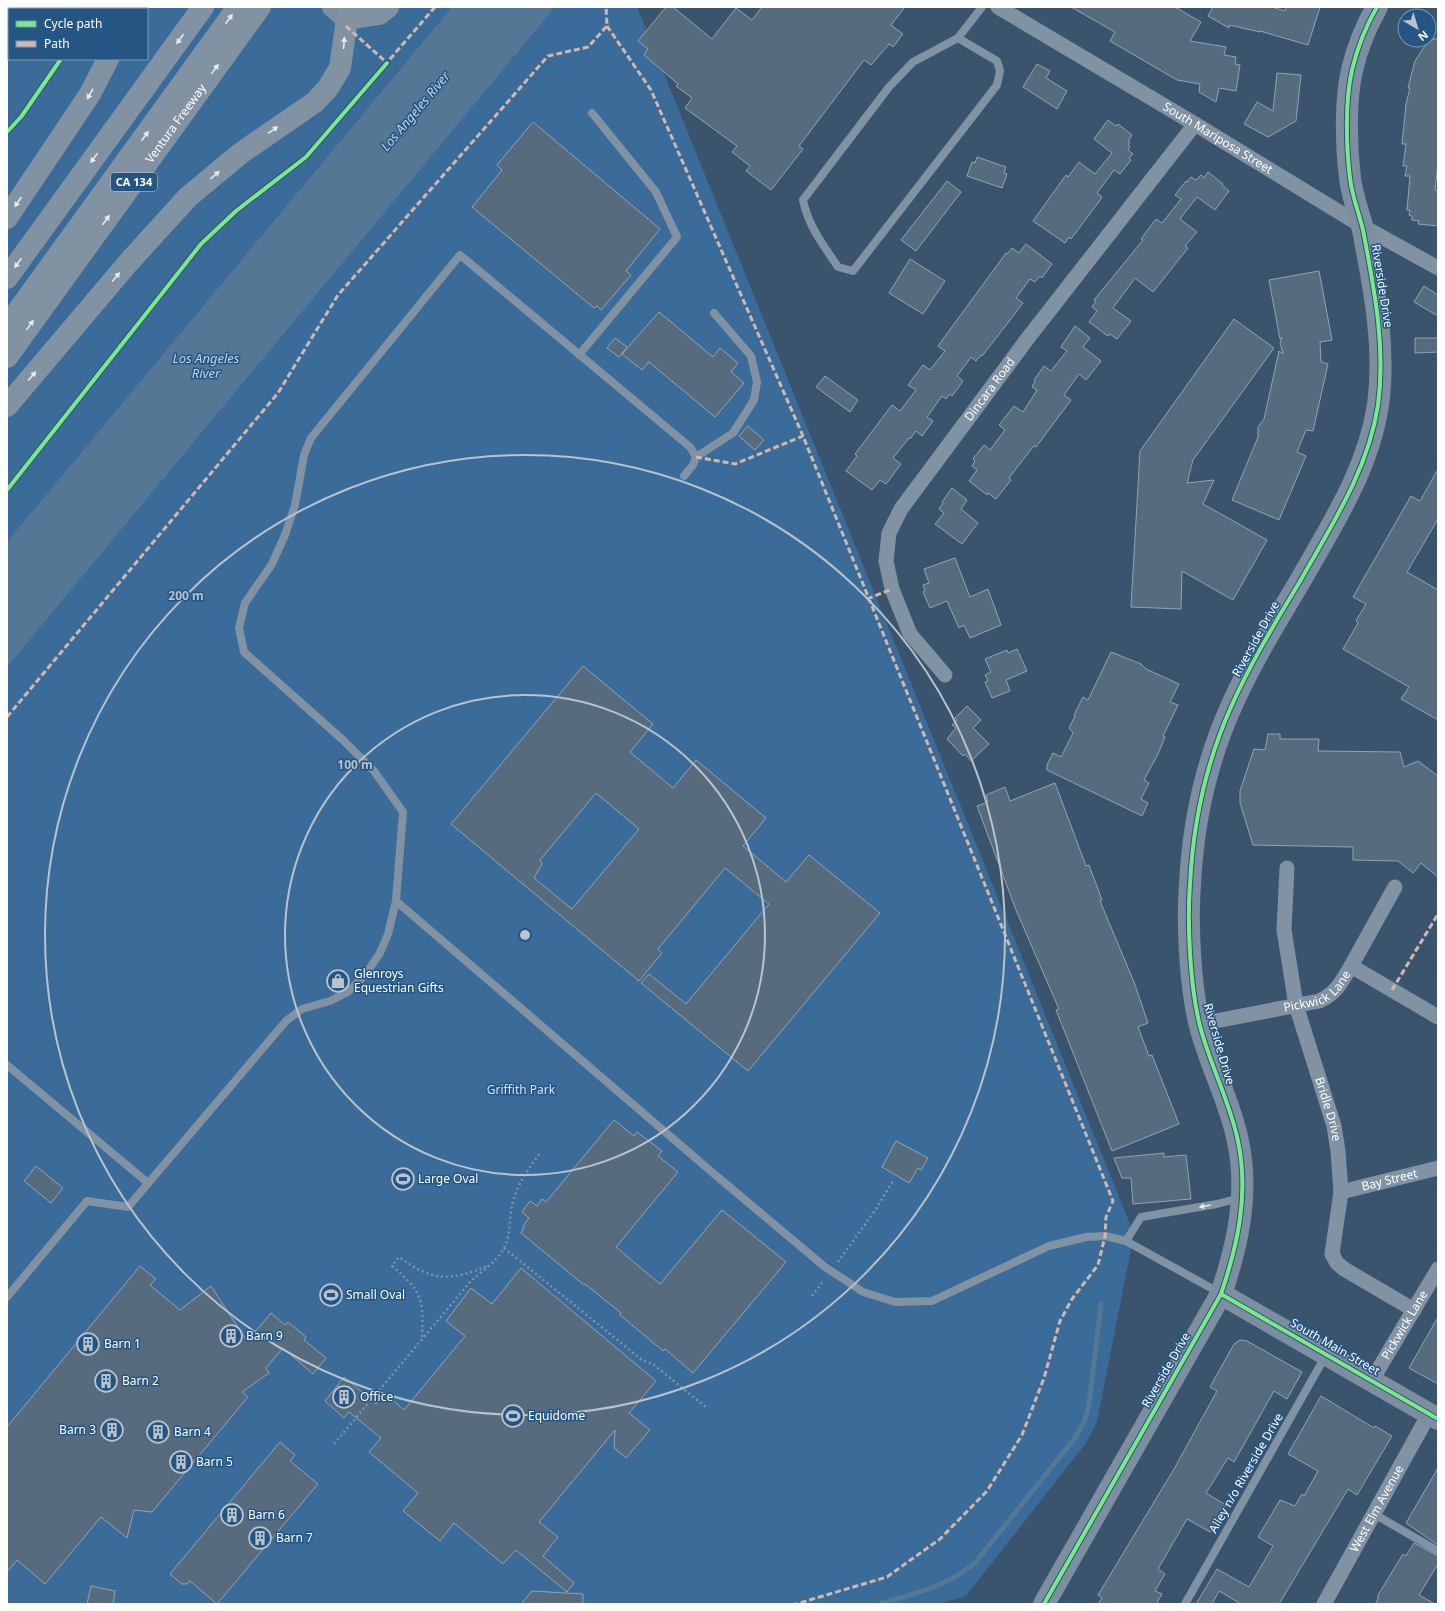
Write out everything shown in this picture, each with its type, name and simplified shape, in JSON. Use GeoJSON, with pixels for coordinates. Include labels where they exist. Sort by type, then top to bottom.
{"type":"FeatureCollection","features":[{"type":"Feature","properties":{"kind":"highway"},"geometry":{"type":"LineString","coordinates":[[7,278],[203,7]]}},
{"type":"Feature","properties":{"kind":"highway"},"geometry":{"type":"LineString","coordinates":[[7,326],[238,7]]}},
{"type":"Feature","properties":{"kind":"highway","name":"Ventura Freeway"},"geometry":{"type":"LineString","coordinates":[[7,357],[260,7]]}},
{"type":"Feature","properties":{"kind":"highway"},"geometry":{"type":"LineString","coordinates":[[7,406],[128,263],[188,198],[247,149],[315,102],[328,88],[340,68],[340,13],[379,14],[388,7]]}},
{"type":"Feature","properties":{"kind":"highway"},"geometry":{"type":"LineString","coordinates":[[7,218],[90,94],[107,60]]}},
{"type":"Feature","properties":{"kind":"highway"},"geometry":{"type":"LineString","coordinates":[[7,308],[123,148],[125,115]]}},
{"type":"Feature","properties":{"kind":"main road","name":"Riverside Drive"},"geometry":{"type":"LineString","coordinates":[[1044,1604],[1221,1294],[1230,1267],[1240,1227],[1243,1198],[1238,1139],[1200,1024],[1193,970],[1189,886],[1196,826],[1204,786],[1216,747],[1231,708],[1274,626],[1349,496],[1363,462],[1374,424],[1378,403],[1380,338],[1377,305],[1362,226],[1350,174],[1347,145],[1352,70],[1376,7]]}},
{"type":"Feature","properties":{"kind":"main road","name":"South Main Street"},"geometry":{"type":"LineString","coordinates":[[1221,1294],[1434,1416]]}},
{"type":"Feature","properties":{"kind":"street","name":"South Mariposa Street"},"geometry":{"type":"LineString","coordinates":[[998,7],[1195,124],[1362,226],[1438,268]]}},
{"type":"Feature","properties":{"kind":"street","name":"Dincara Road"},"geometry":{"type":"LineString","coordinates":[[945,675],[910,634],[892,589],[886,562],[889,533],[901,509],[1028,338],[1195,124]]}},
{"type":"Feature","properties":{"kind":"street","name":"Bridle Drive"},"geometry":{"type":"LineString","coordinates":[[1287,868],[1284,930],[1296,1005],[1334,1126],[1338,1152],[1341,1192],[1332,1254],[1337,1263],[1344,1269],[1414,1310]]}},
{"type":"Feature","properties":{"kind":"street"},"geometry":{"type":"LineString","coordinates":[[1351,966],[1396,887]]}},
{"type":"Feature","properties":{"kind":"street","name":"Pickwick Lane"},"geometry":{"type":"LineString","coordinates":[[1200,1024],[1319,1001],[1329,997],[1337,989],[1351,966],[1437,1013]]}},
{"type":"Feature","properties":{"kind":"street","name":"Bay Street"},"geometry":{"type":"LineString","coordinates":[[1341,1192],[1438,1168]]}},
{"type":"Feature","properties":{"kind":"street","name":"Pickwick Lane"},"geometry":{"type":"LineString","coordinates":[[1372,1380],[1438,1269]]}},
{"type":"Feature","properties":{"kind":"street","name":"West Elm Avenue"},"geometry":{"type":"LineString","coordinates":[[1324,1604],[1374,1514],[1434,1416]]}},
{"type":"Feature","properties":{"kind":"lane"},"geometry":{"type":"LineString","coordinates":[[958,38],[997,61],[1000,71],[998,85],[853,271],[838,267],[815,232],[805,212],[803,200],[888,87],[913,62],[958,38],[982,7]]}},
{"type":"Feature","properties":{"kind":"lane"},"geometry":{"type":"LineString","coordinates":[[579,355],[677,237],[656,192],[592,113]]}},
{"type":"Feature","properties":{"kind":"lane"},"geometry":{"type":"LineString","coordinates":[[7,1297],[86,1201],[128,1207],[286,1021],[302,1009],[330,1001],[348,992],[365,974],[380,953],[388,934],[396,901],[403,812],[374,771],[349,746],[244,652],[239,628],[245,603],[272,564],[285,535],[295,505],[304,455],[311,438],[460,255],[690,447],[696,456]]}},
{"type":"Feature","properties":{"kind":"lane"},"geometry":{"type":"LineString","coordinates":[[684,476],[693,464],[696,456],[733,433],[754,400],[756,382],[750,356],[714,313]]}},
{"type":"Feature","properties":{"kind":"lane"},"geometry":{"type":"LineString","coordinates":[[396,901],[692,1155],[831,1271],[863,1292],[895,1302],[932,1301],[1050,1246],[1086,1237],[1105,1236],[1126,1241],[1221,1294]]}},
{"type":"Feature","properties":{"kind":"lane"},"geometry":{"type":"LineString","coordinates":[[7,1065],[148,1183]]}},
{"type":"Feature","properties":{"kind":"lane"},"geometry":{"type":"LineString","coordinates":[[1126,1241],[1141,1217],[1243,1198]]}},
{"type":"Feature","properties":{"kind":"lane","name":"Alley n/o Riverside Drive"},"geometry":{"type":"LineString","coordinates":[[1185,1604],[1327,1354]]}},
{"type":"Feature","properties":{"kind":"lane"},"geometry":{"type":"LineString","coordinates":[[1374,1514],[1438,1551]]}},
{"type":"Feature","properties":{"kind":"path"},"geometry":{"type":"LineString","coordinates":[[334,1444],[471,1281],[489,1265],[504,1248],[510,1228],[512,1205],[521,1181],[541,1152]]}},
{"type":"Feature","properties":{"kind":"path"},"geometry":{"type":"LineString","coordinates":[[812,1296],[876,1209],[894,1179]]}},
{"type":"Feature","properties":{"kind":"path"},"geometry":{"type":"LineString","coordinates":[[504,1248],[642,1360],[654,1365],[707,1408]]}},
{"type":"Feature","properties":{"kind":"path"},"geometry":{"type":"LineString","coordinates":[[422,1338],[422,1302],[415,1289],[392,1266],[399,1257],[425,1274],[439,1277],[457,1277],[489,1265]]}},
{"type":"Feature","properties":{"kind":"green space","name":"Griffith Park"},"geometry":{"type":"Polygon","coordinates":[[[7,7],[637,7],[1134,1234],[1097,1422],[1086,1443],[966,1596],[938,1604],[7,1604],[7,7]]]}},
{"type":"Feature","properties":{"kind":"water","name":"Los Angeles River"},"geometry":{"type":"Polygon","coordinates":[[[452,7],[555,7],[7,667],[7,542],[452,7]]]}},
{"type":"Feature","properties":{"kind":"building"},"geometry":{"type":"Polygon","coordinates":[[[666,7],[673,7],[712,39],[736,8],[752,20],[762,7],[905,7],[891,25],[903,34],[893,47],[889,44],[871,65],[864,60],[799,146],[803,149],[771,190],[746,171],[750,166],[732,152],[737,146],[685,108],[692,98],[676,86],[678,84],[644,55],[648,49],[638,41],[666,7]]]}},
{"type":"Feature","properties":{"kind":"building"},"geometry":{"type":"Polygon","coordinates":[[[1071,7],[1175,7],[1201,22],[1190,41],[1226,47],[1224,55],[1236,57],[1235,64],[1240,65],[1236,91],[1219,88],[1216,102],[1199,92],[1200,84],[1177,80],[1110,41],[1115,32],[1071,7]]]}},
{"type":"Feature","properties":{"kind":"building"},"geometry":{"type":"Polygon","coordinates":[[[1213,7],[1272,7],[1285,11],[1286,7],[1320,7],[1308,45],[1260,31],[1229,25],[1229,28],[1208,16],[1213,7]]]}},
{"type":"Feature","properties":{"kind":"building"},"geometry":{"type":"Polygon","coordinates":[[[1437,38],[1438,163],[1435,190],[1438,191],[1438,226],[1418,224],[1419,221],[1412,220],[1412,216],[1409,215],[1410,210],[1407,210],[1410,176],[1405,176],[1407,166],[1403,166],[1406,144],[1402,144],[1406,104],[1410,88],[1408,88],[1415,61],[1423,48],[1437,48],[1437,38]]]}},
{"type":"Feature","properties":{"kind":"building"},"geometry":{"type":"Polygon","coordinates":[[[1037,64],[1050,71],[1046,78],[1067,91],[1057,109],[1023,87],[1037,64]]]}},
{"type":"Feature","properties":{"kind":"building"},"geometry":{"type":"Polygon","coordinates":[[[1277,73],[1301,75],[1296,121],[1268,137],[1244,124],[1257,102],[1273,111],[1277,73]]]}},
{"type":"Feature","properties":{"kind":"building"},"geometry":{"type":"Polygon","coordinates":[[[1108,120],[1116,126],[1118,124],[1132,135],[1128,141],[1130,142],[1128,145],[1130,147],[1128,150],[1133,154],[1129,158],[1131,160],[1120,174],[1114,170],[1097,193],[1102,197],[1098,203],[1071,239],[1069,237],[1065,243],[1033,221],[1066,175],[1068,177],[1079,162],[1095,174],[1112,153],[1094,139],[1108,120]]]}},
{"type":"Feature","properties":{"kind":"building"},"geometry":{"type":"Polygon","coordinates":[[[533,122],[660,229],[626,271],[631,275],[601,310],[597,306],[594,308],[472,207],[502,170],[497,165],[533,122]]]}},
{"type":"Feature","properties":{"kind":"building"},"geometry":{"type":"Polygon","coordinates":[[[977,157],[1006,167],[1004,173],[1007,174],[1002,188],[967,176],[972,162],[975,163],[977,157]]]}},
{"type":"Feature","properties":{"kind":"building"},"geometry":{"type":"Polygon","coordinates":[[[1208,172],[1229,191],[1215,210],[1197,197],[1180,219],[1197,232],[1185,246],[1188,248],[1153,292],[1135,278],[1113,308],[1131,321],[1117,339],[1110,334],[1108,336],[1089,322],[1097,311],[1092,307],[1096,301],[1094,300],[1143,240],[1141,239],[1156,219],[1162,223],[1181,199],[1175,195],[1186,181],[1187,182],[1191,177],[1196,180],[1201,175],[1204,178],[1208,172]]]}},
{"type":"Feature","properties":{"kind":"building"},"geometry":{"type":"Polygon","coordinates":[[[947,181],[961,192],[916,251],[901,240],[947,181]]]}},
{"type":"Feature","properties":{"kind":"building"},"geometry":{"type":"Polygon","coordinates":[[[1026,244],[1052,264],[1042,278],[1040,276],[1035,282],[1030,279],[1016,298],[1023,303],[982,356],[981,355],[976,361],[971,357],[957,376],[963,381],[952,396],[950,394],[946,399],[942,396],[927,417],[933,421],[922,436],[916,431],[893,458],[901,464],[886,484],[880,480],[872,490],[846,471],[857,456],[855,454],[892,405],[900,411],[916,390],[908,385],[923,365],[930,370],[945,351],[938,346],[1006,253],[1007,254],[1012,248],[1019,253],[1026,244]]]}},
{"type":"Feature","properties":{"kind":"building"},"geometry":{"type":"Polygon","coordinates":[[[910,259],[945,281],[923,314],[889,293],[910,259]]]}},
{"type":"Feature","properties":{"kind":"building"},"geometry":{"type":"Polygon","coordinates":[[[1319,271],[1332,340],[1320,342],[1321,362],[1328,364],[1313,431],[1306,430],[1297,452],[1306,456],[1279,520],[1232,500],[1258,437],[1258,427],[1264,419],[1279,351],[1283,354],[1280,342],[1282,337],[1280,339],[1269,280],[1319,271]]]}},
{"type":"Feature","properties":{"kind":"building"},"geometry":{"type":"Polygon","coordinates":[[[1424,286],[1438,295],[1438,316],[1414,302],[1424,286]]]}},
{"type":"Feature","properties":{"kind":"building"},"geometry":{"type":"Polygon","coordinates":[[[659,312],[713,357],[720,348],[738,363],[731,372],[744,383],[715,417],[649,362],[642,370],[622,354],[659,312]]]}},
{"type":"Feature","properties":{"kind":"building"},"geometry":{"type":"Polygon","coordinates":[[[1234,319],[1274,348],[1193,460],[1187,483],[1214,480],[1203,504],[1267,540],[1233,600],[1182,571],[1181,609],[1131,607],[1140,451],[1234,319]]]}},
{"type":"Feature","properties":{"kind":"building"},"geometry":{"type":"Polygon","coordinates":[[[1075,326],[1090,338],[1083,347],[1101,361],[1086,380],[1079,374],[1064,395],[1071,400],[1036,447],[1034,446],[1009,478],[1011,480],[996,499],[988,493],[987,495],[969,481],[977,470],[972,466],[975,461],[973,459],[984,445],[990,450],[1005,430],[999,425],[1014,406],[1023,412],[1037,390],[1032,387],[1035,381],[1034,380],[1044,366],[1051,371],[1067,351],[1061,347],[1075,326]]]}},
{"type":"Feature","properties":{"kind":"building"},"geometry":{"type":"Polygon","coordinates":[[[615,338],[627,347],[619,357],[607,348],[615,338]]]}},
{"type":"Feature","properties":{"kind":"building"},"geometry":{"type":"Polygon","coordinates":[[[1415,338],[1438,338],[1438,352],[1415,353],[1415,338]]]}},
{"type":"Feature","properties":{"kind":"building"},"geometry":{"type":"Polygon","coordinates":[[[825,376],[858,400],[850,412],[816,387],[825,376]]]}},
{"type":"Feature","properties":{"kind":"building"},"geometry":{"type":"Polygon","coordinates":[[[748,426],[764,440],[755,450],[739,436],[748,426]]]}},
{"type":"Feature","properties":{"kind":"building"},"geometry":{"type":"Polygon","coordinates":[[[1438,469],[1438,519],[1407,572],[1438,590],[1438,720],[1401,699],[1409,687],[1343,649],[1358,623],[1356,621],[1366,604],[1353,597],[1411,496],[1420,501],[1438,469]]]}},
{"type":"Feature","properties":{"kind":"building"},"geometry":{"type":"Polygon","coordinates":[[[952,488],[967,500],[961,509],[978,523],[962,544],[935,524],[944,513],[939,509],[952,488]]]}},
{"type":"Feature","properties":{"kind":"building"},"geometry":{"type":"Polygon","coordinates":[[[955,558],[970,597],[988,589],[1001,625],[970,638],[964,625],[959,628],[947,601],[930,608],[923,592],[925,591],[923,585],[929,583],[924,569],[955,558]]]}},
{"type":"Feature","properties":{"kind":"building"},"geometry":{"type":"Polygon","coordinates":[[[1017,649],[1027,671],[1006,680],[1010,691],[992,698],[985,682],[988,681],[985,675],[991,672],[985,659],[1007,650],[1008,653],[1017,649]]]}},
{"type":"Feature","properties":{"kind":"building"},"geometry":{"type":"Polygon","coordinates":[[[1111,652],[1141,664],[1146,669],[1179,684],[1170,702],[1178,705],[1163,736],[1165,737],[1158,754],[1144,780],[1149,783],[1141,799],[1148,803],[1142,816],[1047,770],[1047,765],[1053,753],[1061,757],[1073,733],[1069,728],[1075,716],[1074,715],[1083,697],[1088,700],[1111,652]]]}},
{"type":"Feature","properties":{"kind":"building"},"geometry":{"type":"Polygon","coordinates":[[[583,666],[653,724],[630,752],[673,788],[696,760],[766,818],[743,846],[786,882],[809,855],[880,913],[748,1071],[641,983],[649,974],[686,1004],[769,904],[725,868],[658,949],[662,953],[639,981],[451,824],[583,666]],[[596,793],[540,860],[542,864],[534,878],[572,909],[639,829],[596,793]]]}},
{"type":"Feature","properties":{"kind":"building"},"geometry":{"type":"Polygon","coordinates":[[[967,706],[981,720],[973,728],[989,744],[971,761],[965,754],[963,756],[947,739],[956,728],[952,725],[957,720],[955,718],[967,706]]]}},
{"type":"Feature","properties":{"kind":"building"},"geometry":{"type":"Polygon","coordinates":[[[1268,734],[1280,734],[1280,739],[1319,739],[1318,751],[1400,752],[1404,767],[1418,761],[1438,776],[1438,877],[1421,863],[1413,873],[1398,861],[1353,860],[1353,847],[1253,845],[1240,803],[1240,791],[1254,749],[1265,750],[1268,734]]]}},
{"type":"Feature","properties":{"kind":"building"},"geometry":{"type":"Polygon","coordinates":[[[1055,783],[1086,866],[1089,865],[1102,900],[1100,901],[1134,982],[1148,1023],[1138,1027],[1149,1056],[1152,1055],[1179,1124],[1112,1151],[1056,1010],[1059,1009],[1016,910],[977,806],[988,802],[986,795],[1005,787],[1010,801],[1055,783]]]}},
{"type":"Feature","properties":{"kind":"building"},"geometry":{"type":"Polygon","coordinates":[[[614,1120],[634,1136],[637,1132],[662,1151],[658,1156],[678,1172],[616,1247],[660,1284],[722,1210],[786,1262],[693,1373],[665,1349],[663,1351],[620,1315],[621,1313],[585,1284],[584,1285],[521,1233],[524,1227],[523,1226],[529,1218],[522,1212],[530,1201],[537,1206],[542,1199],[546,1202],[614,1120]]]}},
{"type":"Feature","properties":{"kind":"building"},"geometry":{"type":"Polygon","coordinates":[[[896,1141],[928,1158],[921,1170],[918,1168],[909,1183],[882,1167],[896,1141]]]}},
{"type":"Feature","properties":{"kind":"building"},"geometry":{"type":"Polygon","coordinates":[[[1164,1153],[1164,1157],[1186,1155],[1191,1199],[1133,1204],[1131,1178],[1122,1178],[1114,1158],[1164,1153]]]}},
{"type":"Feature","properties":{"kind":"building"},"geometry":{"type":"Polygon","coordinates":[[[36,1166],[63,1188],[51,1203],[24,1181],[36,1166]]]}},
{"type":"Feature","properties":{"kind":"building"},"geometry":{"type":"Polygon","coordinates":[[[140,1266],[156,1279],[150,1285],[180,1310],[211,1286],[247,1341],[271,1313],[285,1325],[288,1322],[306,1337],[304,1340],[326,1358],[313,1374],[283,1348],[266,1368],[269,1373],[242,1392],[248,1397],[152,1512],[134,1510],[127,1538],[101,1517],[45,1584],[17,1560],[7,1572],[7,1427],[140,1266]]]}},
{"type":"Feature","properties":{"kind":"building","name":"Equidome"},"geometry":{"type":"Polygon","coordinates":[[[521,1268],[656,1381],[629,1413],[650,1430],[626,1458],[614,1448],[615,1430],[539,1522],[558,1537],[543,1556],[574,1583],[567,1592],[516,1550],[503,1564],[454,1523],[440,1541],[403,1511],[418,1493],[369,1452],[381,1438],[349,1412],[344,1418],[325,1401],[344,1377],[376,1404],[385,1393],[404,1410],[465,1336],[446,1321],[471,1288],[492,1304],[521,1268]]]}},
{"type":"Feature","properties":{"kind":"building"},"geometry":{"type":"Polygon","coordinates":[[[1438,1317],[1438,1384],[1409,1368],[1438,1317]]]}},
{"type":"Feature","properties":{"kind":"building"},"geometry":{"type":"Polygon","coordinates":[[[1240,1340],[1247,1341],[1302,1372],[1287,1399],[1274,1391],[1234,1462],[1228,1458],[1206,1493],[1226,1505],[1210,1532],[1187,1519],[1158,1569],[1165,1574],[1155,1591],[1162,1594],[1156,1604],[1098,1604],[1102,1598],[1098,1595],[1174,1469],[1217,1391],[1210,1387],[1234,1344],[1240,1340]]]}},
{"type":"Feature","properties":{"kind":"building"},"geometry":{"type":"Polygon","coordinates":[[[1321,1396],[1374,1428],[1375,1426],[1392,1436],[1357,1495],[1348,1489],[1279,1604],[1241,1604],[1219,1591],[1212,1604],[1196,1604],[1217,1569],[1249,1587],[1273,1546],[1258,1537],[1280,1500],[1295,1506],[1302,1494],[1304,1496],[1318,1471],[1288,1454],[1321,1396]]]}},
{"type":"Feature","properties":{"kind":"building"},"geometry":{"type":"Polygon","coordinates":[[[280,1442],[295,1455],[290,1461],[318,1484],[217,1604],[190,1581],[187,1584],[182,1584],[170,1574],[280,1442]]]}},
{"type":"Feature","properties":{"kind":"building"},"geometry":{"type":"Polygon","coordinates":[[[1438,1468],[1438,1545],[1406,1523],[1438,1468]]]}},
{"type":"Feature","properties":{"kind":"building"},"geometry":{"type":"Polygon","coordinates":[[[1414,1543],[1438,1556],[1438,1564],[1419,1595],[1435,1604],[1375,1604],[1378,1599],[1378,1595],[1403,1554],[1406,1556],[1414,1543]]]}},
{"type":"Feature","properties":{"kind":"building"},"geometry":{"type":"Polygon","coordinates":[[[91,1586],[115,1591],[113,1604],[87,1604],[91,1586]]]}},
{"type":"Feature","properties":{"kind":"building"},"geometry":{"type":"Polygon","coordinates":[[[532,1591],[583,1594],[583,1604],[521,1604],[532,1591]]]}},
{"type":"Feature","properties":{"kind":"waterway"},"geometry":{"type":"LineString","coordinates":[[880,1604],[918,1593],[941,1584],[953,1578],[975,1563],[1075,1438],[1085,1420],[1089,1404],[1101,1304]]}},
{"type":"Feature","properties":{"kind":"marked path"},"geometry":{"type":"LineString","coordinates":[[384,66],[435,7]]}},
{"type":"Feature","properties":{"kind":"marked path"},"geometry":{"type":"LineString","coordinates":[[7,717],[278,393],[338,295],[548,56],[588,47],[607,26],[606,7]]}},
{"type":"Feature","properties":{"kind":"marked path"},"geometry":{"type":"LineString","coordinates":[[346,26],[387,63]]}},
{"type":"Feature","properties":{"kind":"marked path"},"geometry":{"type":"LineString","coordinates":[[607,26],[651,90],[803,436],[1113,1201],[1106,1217],[1105,1236],[1098,1265],[1072,1299],[1060,1321],[1044,1378],[1022,1435],[987,1491],[940,1539],[887,1577],[796,1604]]}},
{"type":"Feature","properties":{"kind":"marked path"},"geometry":{"type":"LineString","coordinates":[[696,457],[735,464],[803,436]]}},
{"type":"Feature","properties":{"kind":"marked path"},"geometry":{"type":"LineString","coordinates":[[867,599],[892,589]]}},
{"type":"Feature","properties":{"kind":"marked path"},"geometry":{"type":"LineString","coordinates":[[1392,990],[1438,914]]}},
{"type":"Feature","properties":{"kind":"cycle path"},"geometry":{"type":"LineString","coordinates":[[1044,1604],[1221,1294],[1237,1238],[1242,1200],[1241,1161],[1238,1141],[1230,1112],[1204,1041],[1194,993],[1189,936],[1189,900],[1194,839],[1202,794],[1214,750],[1231,707],[1272,628],[1347,497],[1366,453],[1373,429],[1378,405],[1380,383],[1380,339],[1375,295],[1363,230],[1351,185],[1347,124],[1348,95],[1356,54],[1377,7]]}},
{"type":"Feature","properties":{"kind":"cycle path"},"geometry":{"type":"LineString","coordinates":[[7,132],[21,117],[60,60]]}},
{"type":"Feature","properties":{"kind":"cycle path"},"geometry":{"type":"LineString","coordinates":[[7,490],[201,244],[236,211],[306,157],[387,63]]}},
{"type":"Feature","properties":{"kind":"cycle path"},"geometry":{"type":"LineString","coordinates":[[1221,1294],[1438,1419]]}},
{"type":"Feature","properties":{"kind":"place","name":"Glenroys Equestrian Gifts"},"geometry":{"type":"Point","coordinates":[338,981]}},
{"type":"Feature","properties":{"kind":"place","name":"Large Oval"},"geometry":{"type":"Point","coordinates":[403,1179]}},
{"type":"Feature","properties":{"kind":"place","name":"Small Oval"},"geometry":{"type":"Point","coordinates":[331,1295]}},
{"type":"Feature","properties":{"kind":"place","name":"Barn 9"},"geometry":{"type":"Point","coordinates":[231,1336]}},
{"type":"Feature","properties":{"kind":"place","name":"Barn 1"},"geometry":{"type":"Point","coordinates":[88,1344]}},
{"type":"Feature","properties":{"kind":"place","name":"Barn 2"},"geometry":{"type":"Point","coordinates":[106,1381]}},
{"type":"Feature","properties":{"kind":"place","name":"Office"},"geometry":{"type":"Point","coordinates":[344,1397]}},
{"type":"Feature","properties":{"kind":"place","name":"Equidome"},"geometry":{"type":"Point","coordinates":[513,1416]}},
{"type":"Feature","properties":{"kind":"place","name":"Barn 3"},"geometry":{"type":"Point","coordinates":[112,1430]}},
{"type":"Feature","properties":{"kind":"place","name":"Barn 4"},"geometry":{"type":"Point","coordinates":[158,1432]}},
{"type":"Feature","properties":{"kind":"place","name":"Barn 5"},"geometry":{"type":"Point","coordinates":[181,1462]}},
{"type":"Feature","properties":{"kind":"place","name":"Barn 6"},"geometry":{"type":"Point","coordinates":[232,1515]}},
{"type":"Feature","properties":{"kind":"place","name":"Barn 7"},"geometry":{"type":"Point","coordinates":[260,1538]}}]}
